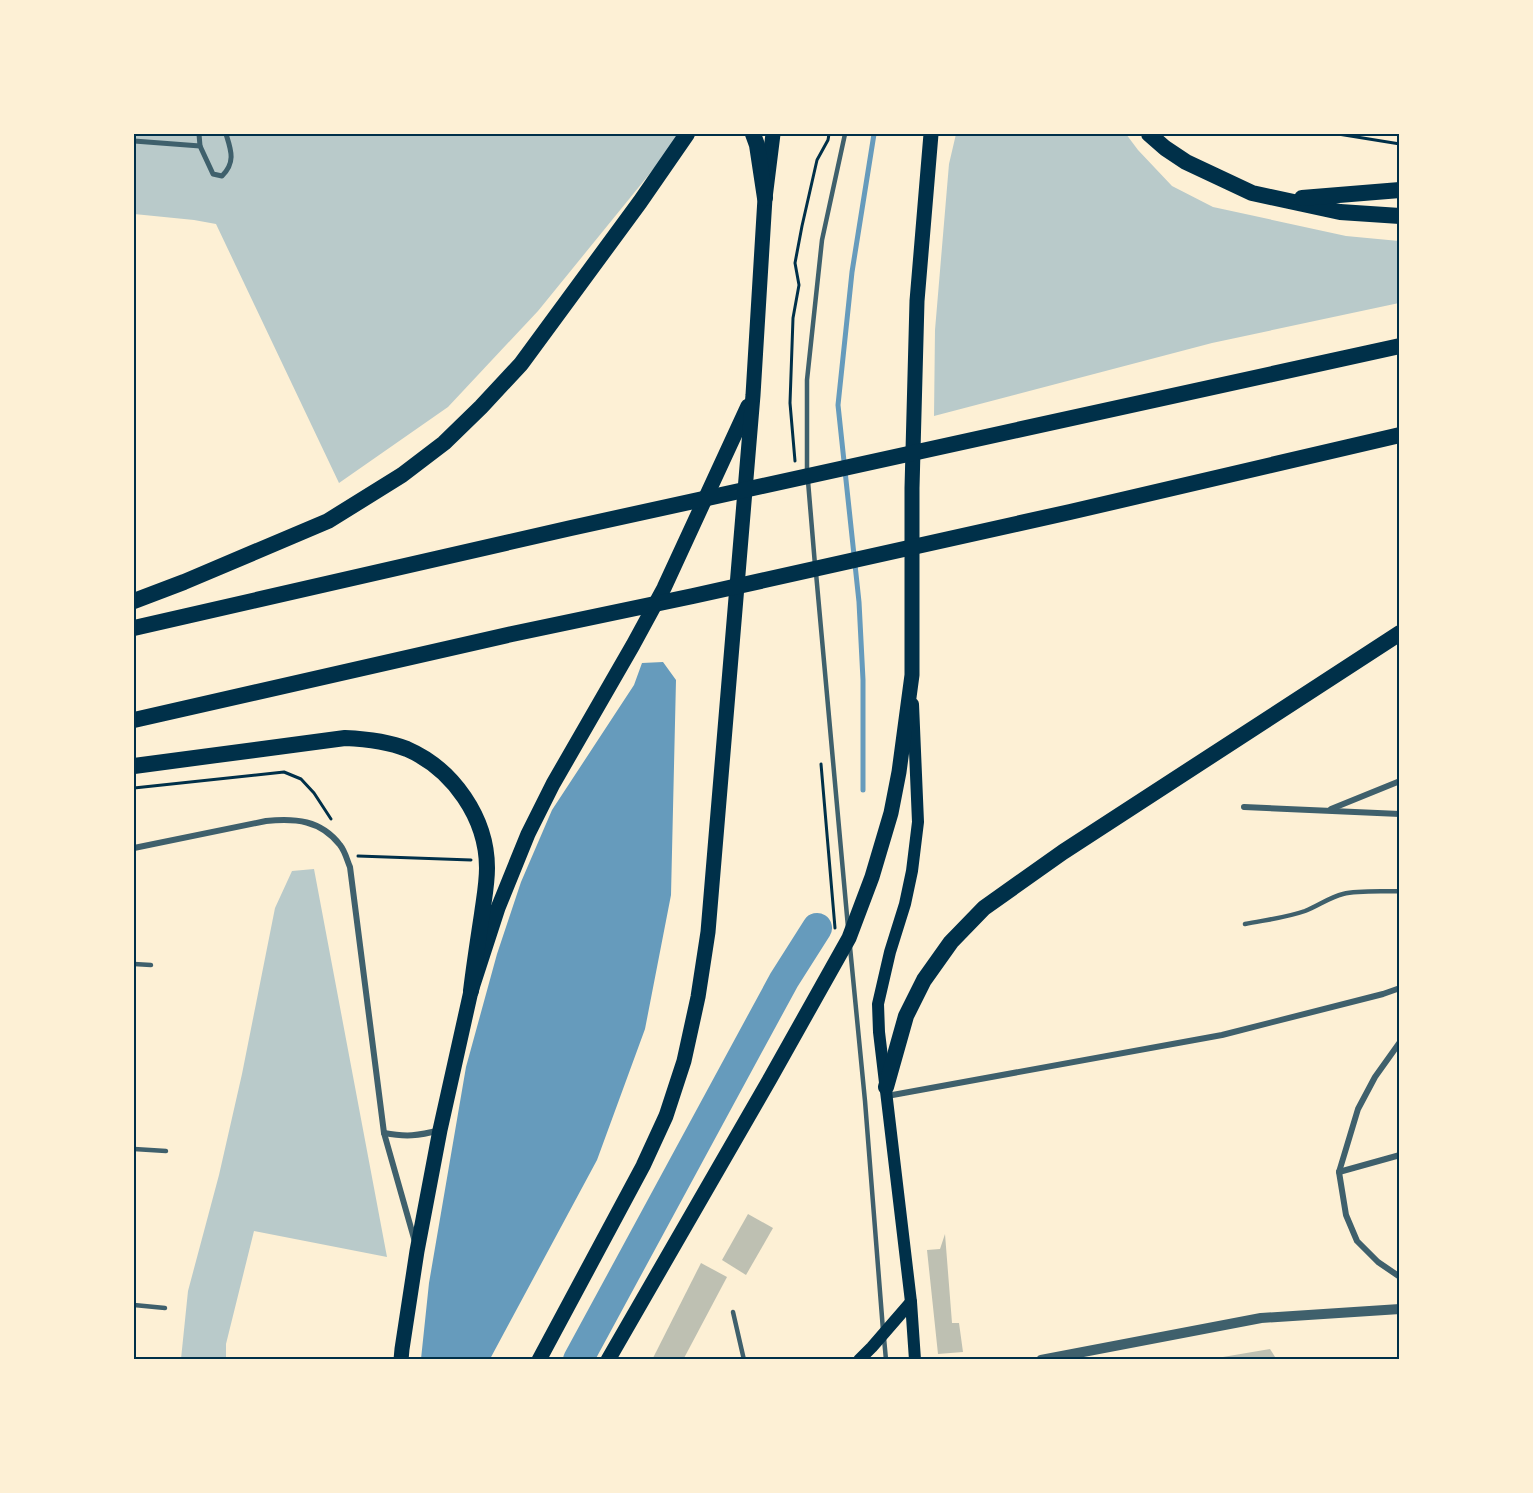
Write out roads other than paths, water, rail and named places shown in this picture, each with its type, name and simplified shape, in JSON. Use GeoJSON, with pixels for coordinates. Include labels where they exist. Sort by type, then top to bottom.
{"type":"FeatureCollection","features":[{"type":"Feature","properties":{"kind":"highway"},"geometry":{"type":"LineString","coordinates":[[134,602],[328,520],[402,475],[444,443],[521,364],[687,134]]}},
{"type":"Feature","properties":{"kind":"highway"},"geometry":{"type":"LineString","coordinates":[[753,134],[757,145],[765,198]]}},
{"type":"Feature","properties":{"kind":"highway"},"geometry":{"type":"LineString","coordinates":[[538,1359],[643,1167],[662,1126],[684,1061],[698,997],[708,932],[753,395],[765,198],[774,134]]}},
{"type":"Feature","properties":{"kind":"highway"},"geometry":{"type":"LineString","coordinates":[[608,1359],[849,938],[872,877],[891,813],[912,675],[912,488],[917,301],[931,134]]}},
{"type":"Feature","properties":{"kind":"highway"},"geometry":{"type":"LineString","coordinates":[[1149,134],[1186,162],[1252,193],[1340,212],[1400,216]]}},
{"type":"Feature","properties":{"kind":"highway"},"geometry":{"type":"LineString","coordinates":[[1286,199],[1400,190]]}},
{"type":"Feature","properties":{"kind":"highway"},"geometry":{"type":"LineString","coordinates":[[134,628],[571,528],[1400,346]]}},
{"type":"Feature","properties":{"kind":"highway"},"geometry":{"type":"LineString","coordinates":[[471,991],[498,908],[528,834],[553,784],[664,588],[753,395]]}},
{"type":"Feature","properties":{"kind":"highway"},"geometry":{"type":"LineString","coordinates":[[134,720],[512,634],[1070,512],[1400,435]]}},
{"type":"Feature","properties":{"kind":"highway"},"geometry":{"type":"LineString","coordinates":[[886,1091],[906,1016],[924,980],[951,942],[984,908],[1063,852],[1400,633]]}},
{"type":"Feature","properties":{"kind":"highway"},"geometry":{"type":"LineString","coordinates":[[134,766],[345,738],[379,740],[408,749],[435,765],[459,788],[476,815],[484,841],[487,868],[471,991],[440,1130],[417,1251],[401,1359]]}},
{"type":"Feature","properties":{"kind":"main road"},"geometry":{"type":"LineString","coordinates":[[912,675],[918,822],[905,904],[890,952],[878,1004],[879,1032],[911,1302],[915,1359]]}},
{"type":"Feature","properties":{"kind":"main road"},"geometry":{"type":"LineString","coordinates":[[859,1359],[911,1302]]}},
{"type":"Feature","properties":{"kind":"street"},"geometry":{"type":"LineString","coordinates":[[199,134],[200,146],[213,174],[222,176],[228,170],[232,159],[226,134]]}},
{"type":"Feature","properties":{"kind":"street"},"geometry":{"type":"LineString","coordinates":[[134,141],[200,146]]}},
{"type":"Feature","properties":{"kind":"street"},"geometry":{"type":"LineString","coordinates":[[1328,810],[1400,781]]}},
{"type":"Feature","properties":{"kind":"street"},"geometry":{"type":"LineString","coordinates":[[1244,807],[1400,814]]}},
{"type":"Feature","properties":{"kind":"street"},"geometry":{"type":"LineString","coordinates":[[134,848],[266,821],[287,819],[309,823],[326,831],[342,847],[350,867],[384,1133],[417,1251]]}},
{"type":"Feature","properties":{"kind":"street"},"geometry":{"type":"LineString","coordinates":[[886,1091],[1222,1035],[1400,988]]}},
{"type":"Feature","properties":{"kind":"street"},"geometry":{"type":"LineString","coordinates":[[1400,1042],[1375,1077],[1358,1109],[1339,1172],[1346,1215],[1358,1241],[1378,1262],[1400,1277]]}},
{"type":"Feature","properties":{"kind":"street"},"geometry":{"type":"LineString","coordinates":[[384,1133],[418,1136],[440,1130]]}},
{"type":"Feature","properties":{"kind":"street"},"geometry":{"type":"LineString","coordinates":[[1339,1172],[1400,1155]]}},
{"type":"Feature","properties":{"kind":"street"},"geometry":{"type":"LineString","coordinates":[[1041,1359],[1261,1318],[1400,1309]]}},
{"type":"Feature","properties":{"kind":"lane"},"geometry":{"type":"LineString","coordinates":[[845,134],[821,252],[807,380],[806,466],[865,1101],[886,1359]]}},
{"type":"Feature","properties":{"kind":"lane"},"geometry":{"type":"LineString","coordinates":[[1245,924],[1290,916],[1342,894],[1400,891]]}},
{"type":"Feature","properties":{"kind":"lane"},"geometry":{"type":"LineString","coordinates":[[134,964],[151,965]]}},
{"type":"Feature","properties":{"kind":"lane"},"geometry":{"type":"LineString","coordinates":[[134,1149],[166,1151]]}},
{"type":"Feature","properties":{"kind":"lane"},"geometry":{"type":"LineString","coordinates":[[134,1305],[165,1308]]}},
{"type":"Feature","properties":{"kind":"lane"},"geometry":{"type":"LineString","coordinates":[[733,1311],[744,1359]]}},
{"type":"Feature","properties":{"kind":"water"},"geometry":{"type":"Polygon","coordinates":[[[663,662],[676,680],[671,895],[645,1029],[597,1160],[490,1359],[421,1359],[429,1283],[466,1067],[497,954],[521,882],[552,810],[634,685],[642,663],[663,662]]]}},
{"type":"Feature","properties":{"kind":"waterway"},"geometry":{"type":"LineString","coordinates":[[863,790],[863,680],[859,602],[838,405],[852,272],[874,134]]}},
{"type":"Feature","properties":{"kind":"waterway"},"geometry":{"type":"LineString","coordinates":[[578,1360],[784,980],[817,928]]}}]}
